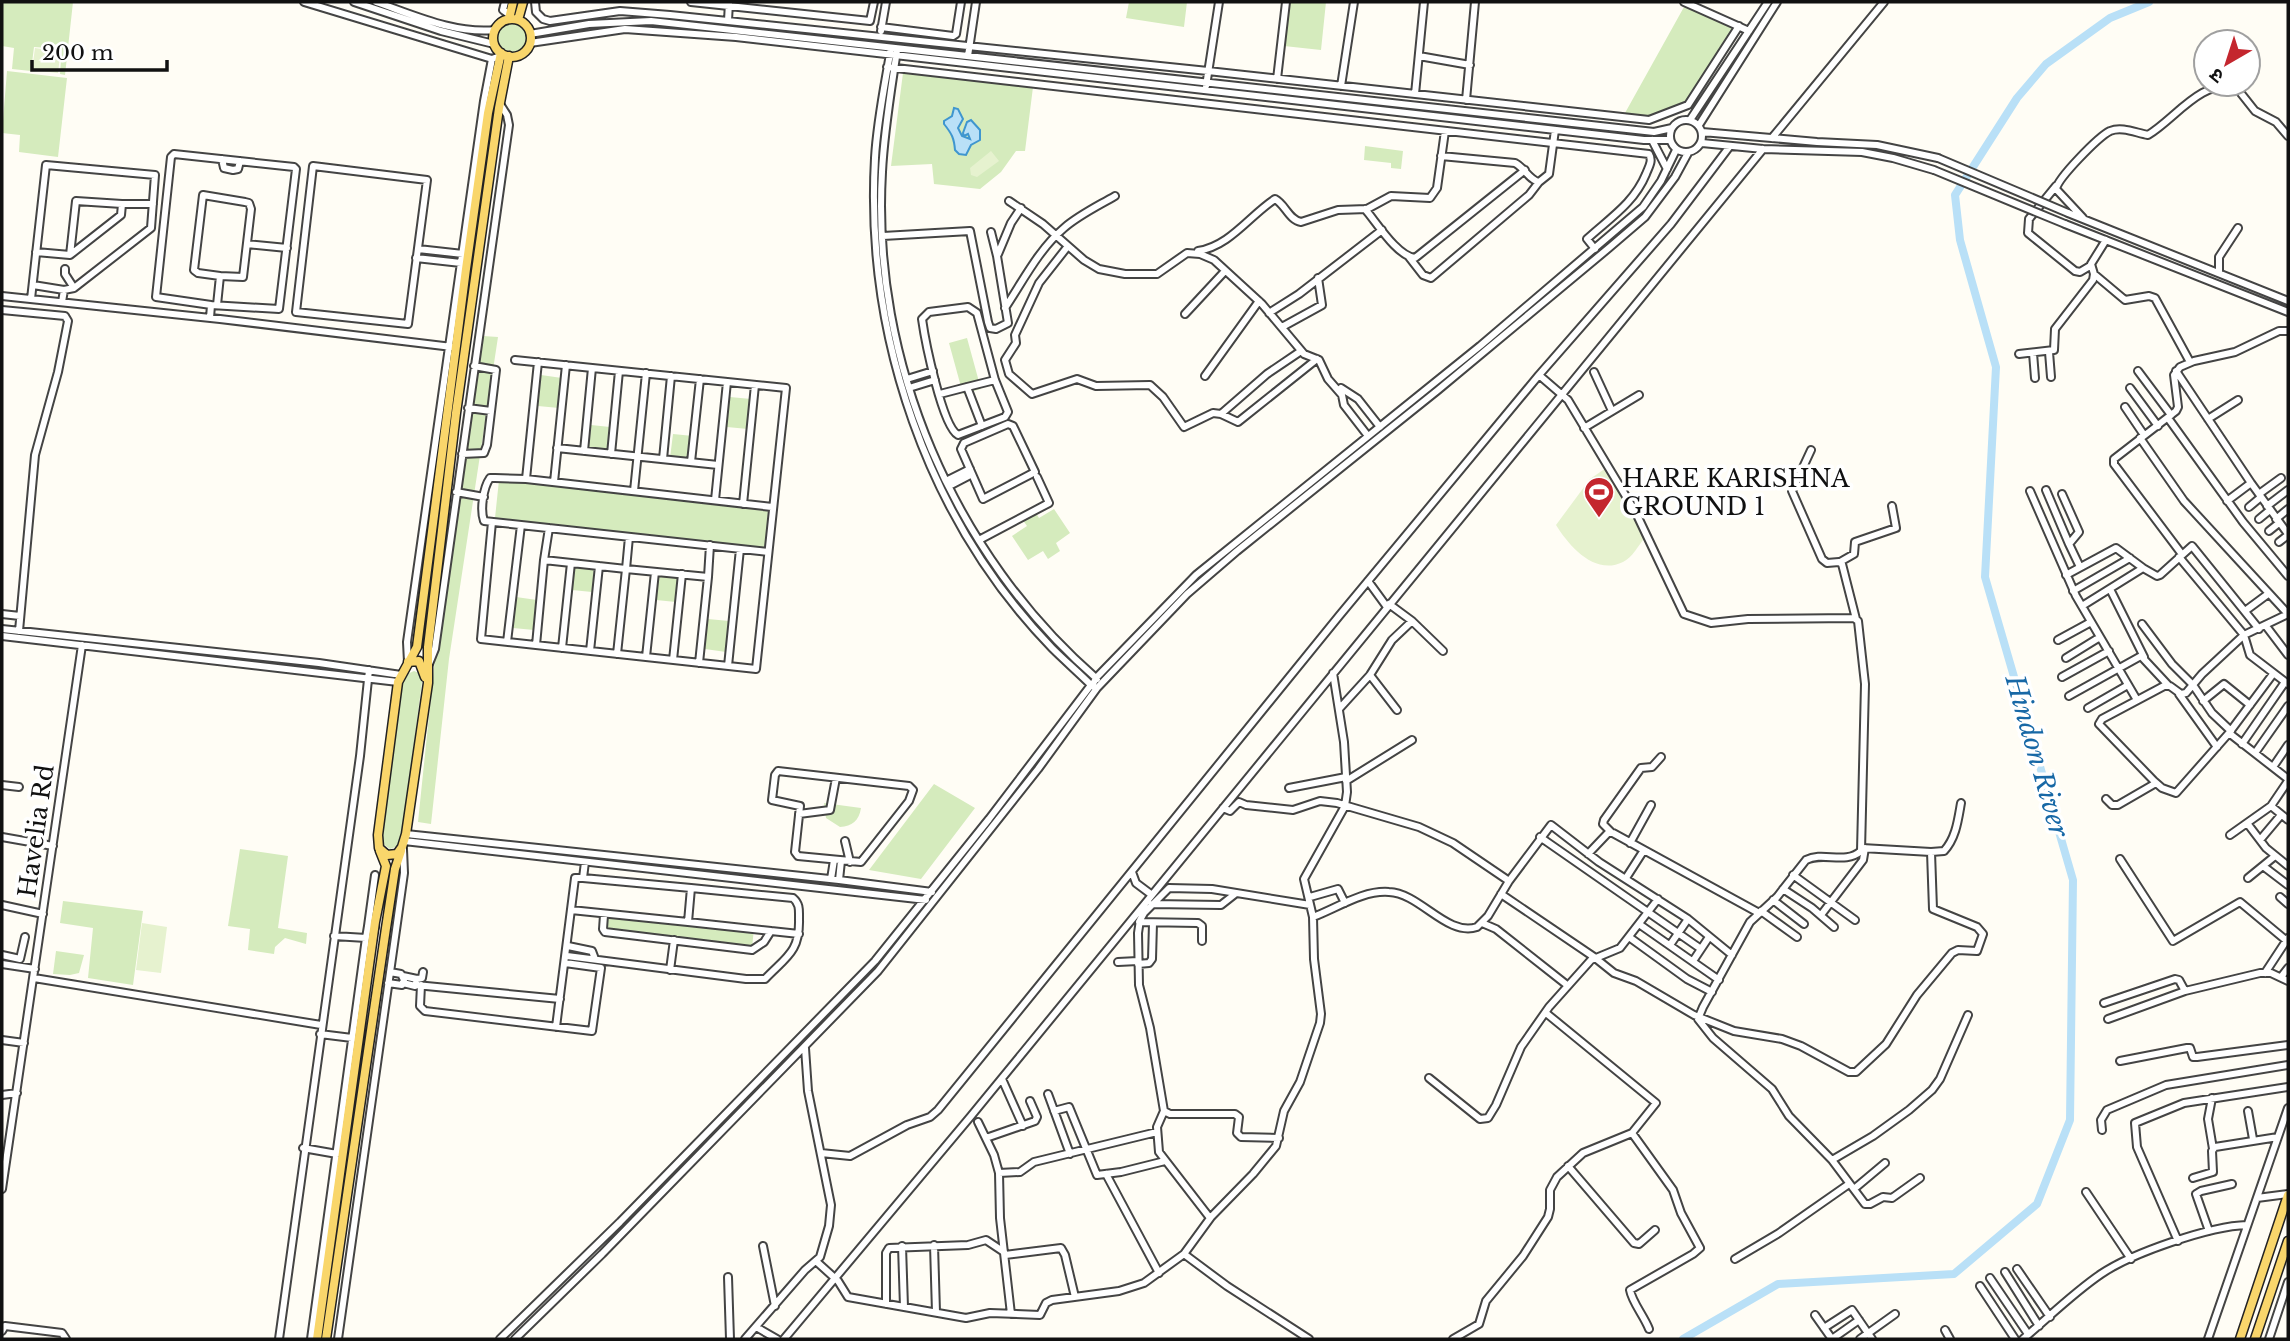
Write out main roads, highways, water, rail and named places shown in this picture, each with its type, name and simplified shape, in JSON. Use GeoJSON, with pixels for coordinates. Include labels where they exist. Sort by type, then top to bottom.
{"type":"FeatureCollection","features":[{"type":"Feature","properties":{"kind":"main road"},"geometry":{"type":"LineString","coordinates":[[512,18],[513,2]]}},
{"type":"Feature","properties":{"kind":"main road"},"geometry":{"type":"LineString","coordinates":[[326,1339],[395,869],[404,841],[427,691],[428,647],[456,414],[500,104],[500,56],[494,44],[495,30],[498,25],[512,18],[523,2]]}},
{"type":"Feature","properties":{"kind":"main road"},"geometry":{"type":"LineString","coordinates":[[500,56],[520,55],[530,38],[526,26],[512,18]]}},
{"type":"Feature","properties":{"kind":"main road"},"geometry":{"type":"LineString","coordinates":[[317,1339],[371,926],[386,866],[379,848],[378,835],[400,678],[417,647],[452,347],[488,113],[500,56]]}},
{"type":"Feature","properties":{"kind":"main road"},"geometry":{"type":"LineString","coordinates":[[408,662],[419,662],[422,666],[427,691]]}},
{"type":"Feature","properties":{"kind":"main road"},"geometry":{"type":"LineString","coordinates":[[379,848],[387,855],[397,854],[404,841]]}},
{"type":"Feature","properties":{"kind":"main road"},"geometry":{"type":"LineString","coordinates":[[2240,1339],[2288,1195]]}},
{"type":"Feature","properties":{"kind":"main road"},"geometry":{"type":"LineString","coordinates":[[2255,1339],[2288,1241]]}},
{"type":"Feature","properties":{"kind":"water"},"geometry":{"type":"Polygon","coordinates":[[[954,108],[958,109],[963,119],[958,128],[962,136],[970,139],[968,134],[964,136],[963,133],[967,122],[971,120],[980,130],[980,140],[971,145],[966,155],[955,150],[952,136],[944,124],[944,121],[952,116],[954,108]]]}},
{"type":"Feature","properties":{"kind":"waterway","name":"Hindon River"},"geometry":{"type":"LineString","coordinates":[[1683,1339],[1778,1284],[1954,1274],[2037,1204],[2070,1120],[2073,880],[1985,577],[1996,367],[1960,240],[1955,195],[2017,98],[2046,64],[2110,18],[2149,2]]}},
{"type":"Feature","properties":{"kind":"place","name":"HARE KARISHNA GROUND 1"},"geometry":{"type":"Point","coordinates":[1599,519]}}]}
